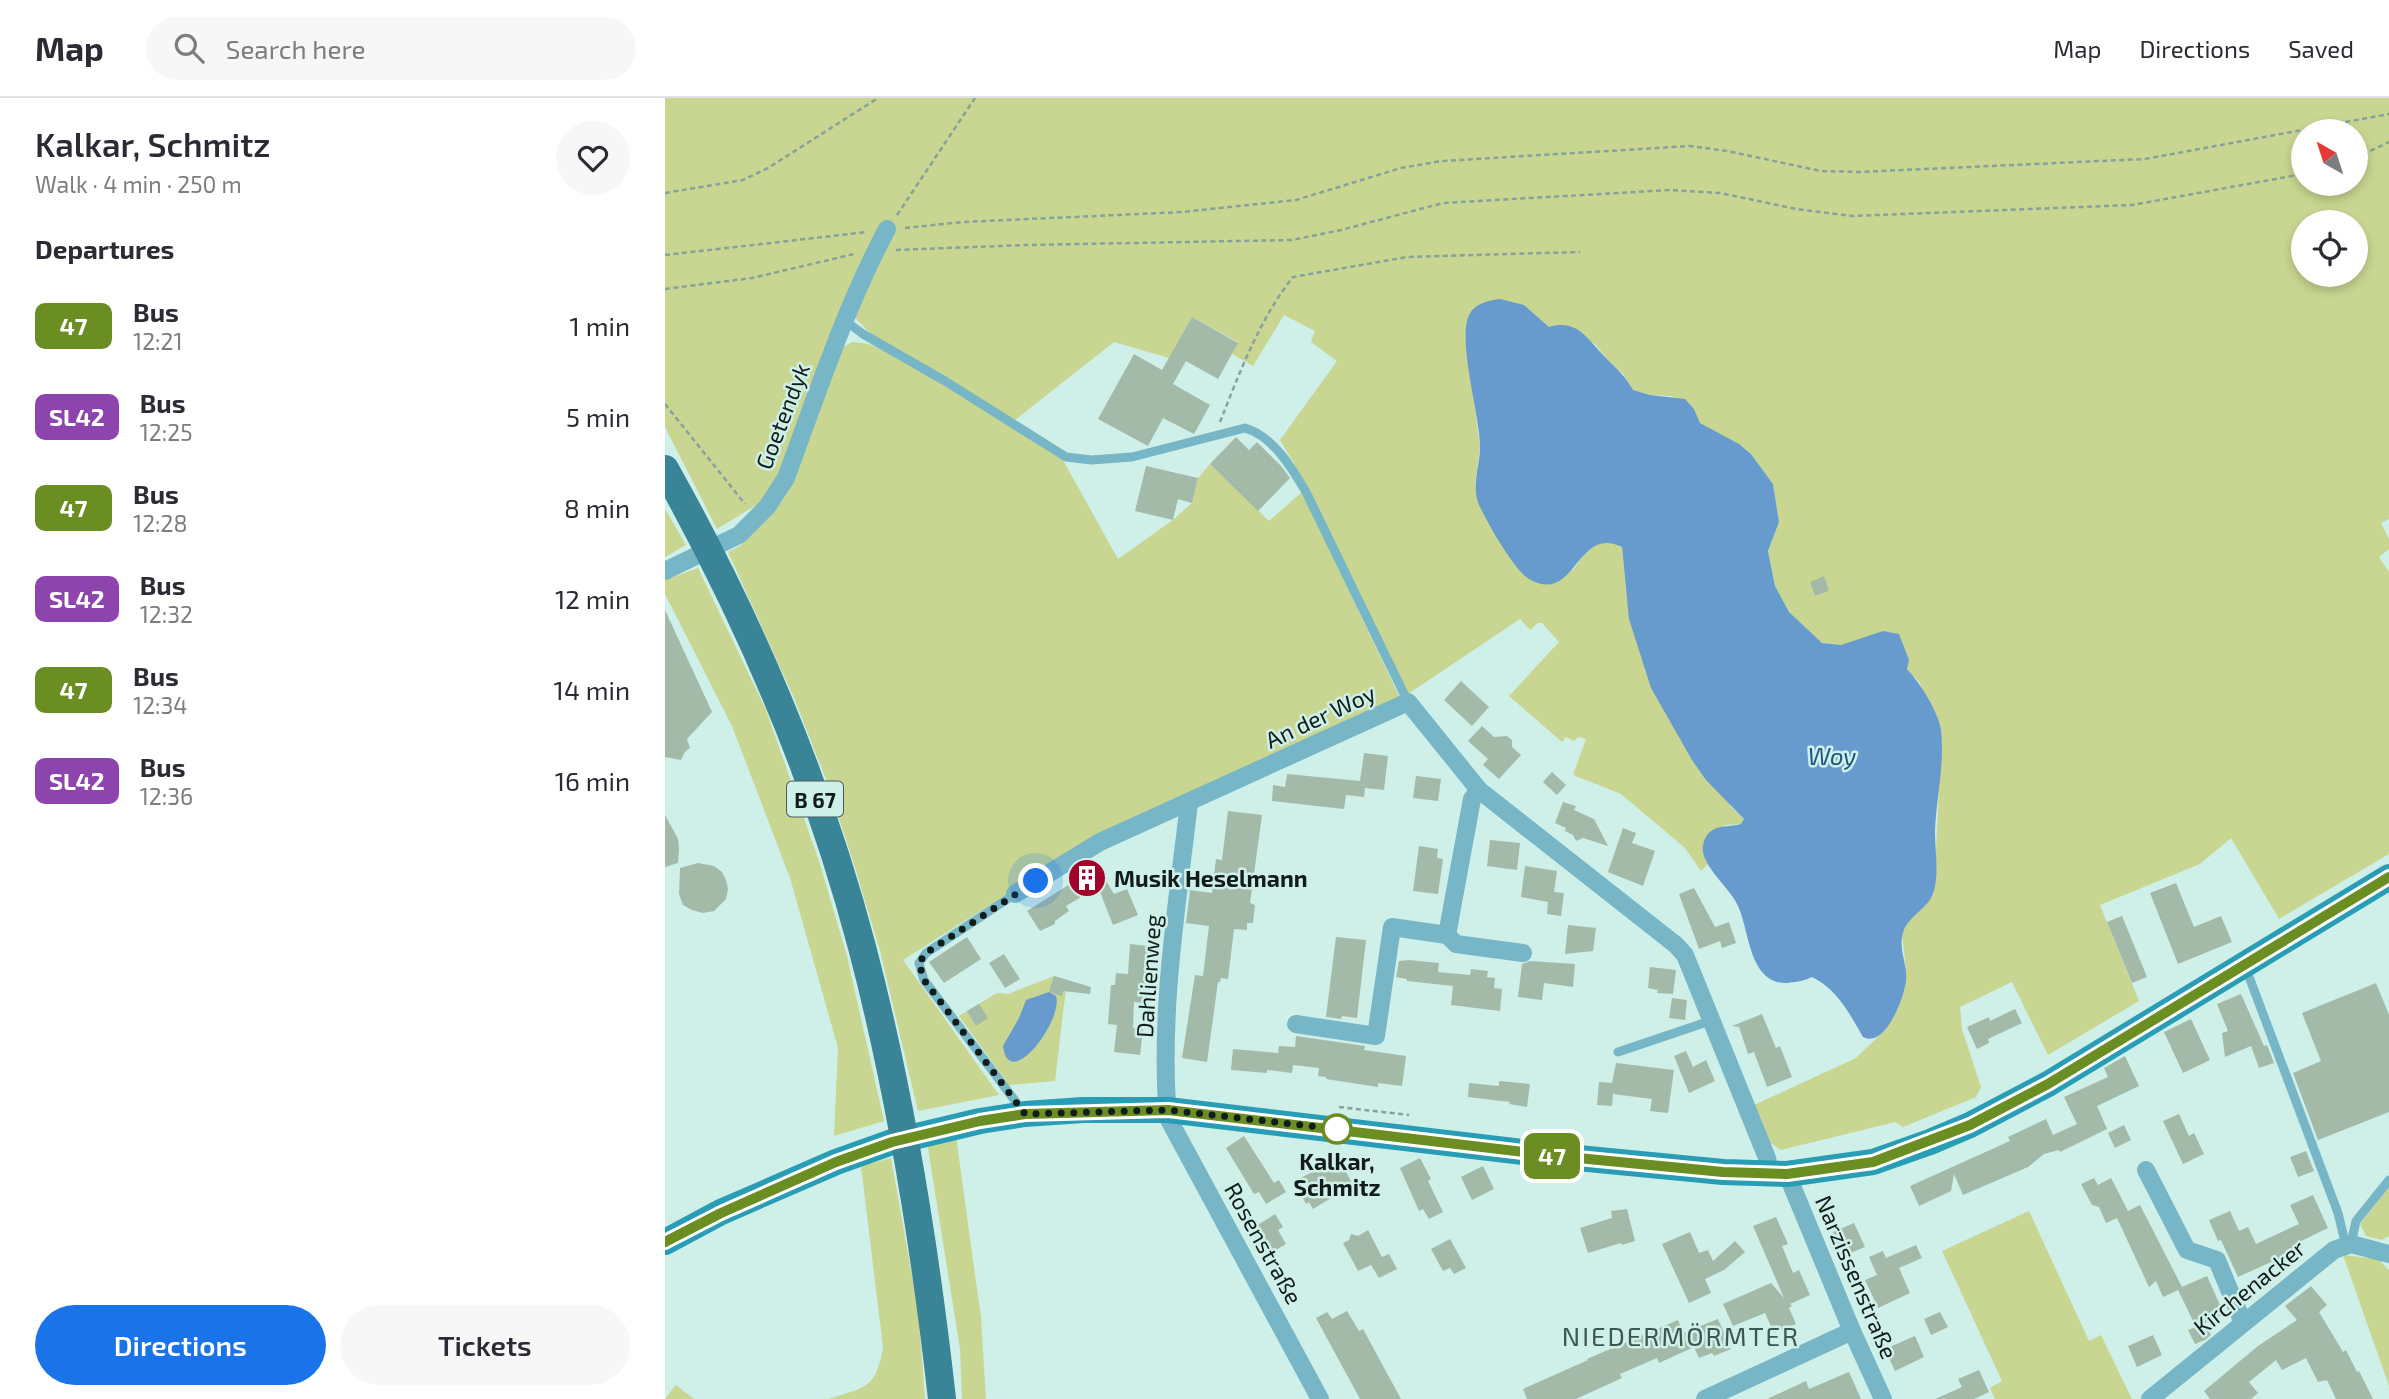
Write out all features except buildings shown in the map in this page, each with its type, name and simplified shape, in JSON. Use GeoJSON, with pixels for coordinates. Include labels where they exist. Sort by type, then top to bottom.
{"type":"FeatureCollection","features":[{"type":"Feature","properties":{"kind":"main road","name":"B 67"},"geometry":{"type":"LineString","coordinates":[[665,469],[708,548],[779,703],[824,823],[861,945],[908,1151],[923,1244],[941,1399]]}},
{"type":"Feature","properties":{"kind":"main road"},"geometry":{"type":"LineString","coordinates":[[665,1242],[732,1207],[847,1158],[892,1142],[980,1121],[1025,1114],[1168,1110],[1557,1156],[1723,1172],[1779,1174],[1873,1162],[1970,1125],[2048,1084],[2389,877]]}},
{"type":"Feature","properties":{"kind":"main road"},"geometry":{"type":"LineString","coordinates":[[921,1399],[938,1364]]}},
{"type":"Feature","properties":{"kind":"street","name":"Goetendyk"},"geometry":{"type":"LineString","coordinates":[[665,571],[739,535],[778,493],[786,478],[844,320],[887,229]]}},
{"type":"Feature","properties":{"kind":"street","name":"An der Woy"},"geometry":{"type":"LineString","coordinates":[[1015,894],[1100,842],[1408,702],[1479,790],[1677,945],[1691,964],[1767,1158],[1779,1174]]}},
{"type":"Feature","properties":{"kind":"street"},"geometry":{"type":"LineString","coordinates":[[1447,935],[1472,799],[1479,790]]}},
{"type":"Feature","properties":{"kind":"street","name":"Dahlienweg"},"geometry":{"type":"LineString","coordinates":[[1168,1110],[1166,1094],[1169,979],[1189,803]]}},
{"type":"Feature","properties":{"kind":"street"},"geometry":{"type":"LineString","coordinates":[[1296,1024],[1376,1035],[1392,927],[1447,935],[1456,944],[1523,953]]}},
{"type":"Feature","properties":{"kind":"street","name":"Rosenstraße"},"geometry":{"type":"LineString","coordinates":[[1168,1110],[1172,1128],[1320,1399]]}},
{"type":"Feature","properties":{"kind":"street"},"geometry":{"type":"LineString","coordinates":[[2146,1170],[2187,1250],[2217,1261],[2243,1323]]}},
{"type":"Feature","properties":{"kind":"street","name":"Narzissenstraße"},"geometry":{"type":"LineString","coordinates":[[1779,1174],[1883,1399]]}},
{"type":"Feature","properties":{"kind":"street"},"geometry":{"type":"LineString","coordinates":[[2349,1245],[2389,1254]]}},
{"type":"Feature","properties":{"kind":"street","name":"Kirchenacker"},"geometry":{"type":"LineString","coordinates":[[2150,1399],[2334,1250],[2349,1245]]}},
{"type":"Feature","properties":{"kind":"street"},"geometry":{"type":"LineString","coordinates":[[1705,1399],[1852,1331]]}},
{"type":"Feature","properties":{"kind":"lane"},"geometry":{"type":"LineString","coordinates":[[844,320],[1066,457],[1092,460],[1132,457],[1245,428],[1257,431],[1295,473],[1408,702]]}},
{"type":"Feature","properties":{"kind":"lane","name":"An der Woy"},"geometry":{"type":"LineString","coordinates":[[1015,894],[926,953],[919,963],[924,980],[1025,1114]]}},
{"type":"Feature","properties":{"kind":"lane"},"geometry":{"type":"LineString","coordinates":[[2244,965],[2349,1245]]}},
{"type":"Feature","properties":{"kind":"lane"},"geometry":{"type":"LineString","coordinates":[[1618,1052],[1713,1020]]}},
{"type":"Feature","properties":{"kind":"lane"},"geometry":{"type":"LineString","coordinates":[[2349,1245],[2356,1221],[2389,1180]]}},
{"type":"Feature","properties":{"kind":"path"},"geometry":{"type":"LineString","coordinates":[[665,193],[743,180],[768,169],[878,98]]}},
{"type":"Feature","properties":{"kind":"path"},"geometry":{"type":"LineString","coordinates":[[887,229],[975,98]]}},
{"type":"Feature","properties":{"kind":"path"},"geometry":{"type":"LineString","coordinates":[[665,255],[964,222],[1195,211],[1296,200],[1401,168],[1442,161],[1690,146],[1821,171],[1859,172],[2145,159],[2389,114]]}},
{"type":"Feature","properties":{"kind":"path"},"geometry":{"type":"LineString","coordinates":[[2368,152],[2389,142]]}},
{"type":"Feature","properties":{"kind":"path"},"geometry":{"type":"LineString","coordinates":[[665,289],[753,278],[838,256],[875,252],[1026,245],[1278,241],[1341,230],[1443,203],[1670,190],[1720,193],[1796,209],[1852,216],[2132,205],[2291,176]]}},
{"type":"Feature","properties":{"kind":"path"},"geometry":{"type":"LineString","coordinates":[[1215,435],[1242,366],[1283,289],[1293,277],[1408,257],[1580,252]]}},
{"type":"Feature","properties":{"kind":"path"},"geometry":{"type":"LineString","coordinates":[[665,404],[755,517]]}},
{"type":"Feature","properties":{"kind":"path"},"geometry":{"type":"LineString","coordinates":[[1336,1107],[1349,1106],[1418,1116]]}},
{"type":"Feature","properties":{"kind":"green space"},"geometry":{"type":"Polygon","coordinates":[[[665,98],[2389,98],[2389,519],[2381,523],[2389,539],[2389,549],[2379,557],[2389,572],[2389,854],[2279,919],[2231,838],[2200,864],[2100,905],[2139,1001],[2048,1055],[2012,982],[1960,1007],[1962,1029],[1981,1087],[1976,1097],[1903,1127],[1895,1122],[1781,1150],[1768,1141],[1754,1105],[1856,1058],[1887,1028],[1906,969],[1902,935],[1908,921],[1934,894],[1940,764],[1920,683],[1907,669],[1861,639],[1841,645],[1821,643],[1789,612],[1775,586],[1768,551],[1779,522],[1773,484],[1751,454],[1739,444],[1699,423],[1694,409],[1671,396],[1650,395],[1633,390],[1623,374],[1595,344],[1549,327],[1524,305],[1465,335],[1480,447],[1475,485],[1573,570],[1593,546],[1605,542],[1622,547],[1626,590],[1731,807],[1744,819],[1742,824],[1725,825],[1703,843],[1708,864],[1701,871],[1685,848],[1621,794],[1573,775],[1586,739],[1578,737],[1574,741],[1566,737],[1562,742],[1509,696],[1559,642],[1542,623],[1530,630],[1520,619],[1408,694],[1308,487],[1280,440],[1337,361],[1311,342],[1315,331],[1284,315],[1253,366],[1232,354],[1238,342],[1192,317],[1169,358],[1114,342],[1015,420],[872,335],[855,318],[774,488],[758,504],[717,529],[665,427],[665,98]],[[1824,577],[1810,582],[1815,596],[1829,591],[1824,577]]]}},
{"type":"Feature","properties":{"kind":"green space"},"geometry":{"type":"Polygon","coordinates":[[[853,342],[869,344],[887,352],[945,385],[1063,460],[1118,559],[1192,503],[1198,478],[1210,464],[1269,521],[1302,492],[1400,698],[1097,837],[903,960],[999,1095],[918,1111],[880,951],[827,782],[794,698],[728,552],[740,546],[785,497],[843,347],[853,342]]]}},
{"type":"Feature","properties":{"kind":"green space"},"geometry":{"type":"Polygon","coordinates":[[[665,509],[686,545],[665,557],[665,509]]]}},
{"type":"Feature","properties":{"kind":"green space"},"geometry":{"type":"Polygon","coordinates":[[[698,568],[766,710],[820,864],[847,956],[884,1121],[834,1136],[838,1048],[790,878],[732,726],[665,594],[665,580],[698,568]]]}},
{"type":"Feature","properties":{"kind":"green space"},"geometry":{"type":"Polygon","coordinates":[[[1054,976],[1067,980],[1055,1081],[1009,1085],[959,1016],[997,993],[1008,994],[1054,976]]]}},
{"type":"Feature","properties":{"kind":"green space"},"geometry":{"type":"Polygon","coordinates":[[[956,1136],[981,1318],[986,1399],[962,1399],[960,1349],[927,1142],[956,1136]]]}},
{"type":"Feature","properties":{"kind":"green space"},"geometry":{"type":"Polygon","coordinates":[[[891,1158],[918,1309],[925,1399],[828,1399],[867,1384],[873,1379],[880,1361],[883,1347],[861,1166],[891,1158]]]}},
{"type":"Feature","properties":{"kind":"green space"},"geometry":{"type":"Polygon","coordinates":[[[2389,1187],[2389,1236],[2382,1240],[2366,1236],[2360,1224],[2389,1187]]]}},
{"type":"Feature","properties":{"kind":"green space"},"geometry":{"type":"Polygon","coordinates":[[[2029,1211],[2089,1341],[2101,1335],[2132,1399],[1995,1399],[1990,1388],[2002,1381],[1942,1251],[2029,1211]]]}},
{"type":"Feature","properties":{"kind":"green space"},"geometry":{"type":"Polygon","coordinates":[[[2343,1255],[2378,1259],[2389,1270],[2389,1386],[2343,1255]]]}},
{"type":"Feature","properties":{"kind":"green space"},"geometry":{"type":"Polygon","coordinates":[[[676,1385],[694,1399],[665,1399],[676,1385]]]}},
{"type":"Feature","properties":{"kind":"water","name":"Woy"},"geometry":{"type":"Polygon","coordinates":[[[1500,299],[1524,305],[1549,327],[1568,326],[1583,333],[1628,381],[1633,390],[1685,399],[1694,409],[1700,423],[1739,444],[1751,454],[1773,484],[1779,522],[1768,551],[1775,586],[1789,612],[1822,643],[1841,645],[1883,631],[1899,634],[1909,660],[1907,669],[1928,698],[1941,730],[1942,755],[1935,832],[1936,877],[1931,897],[1909,921],[1903,933],[1906,975],[1904,989],[1892,1020],[1879,1036],[1871,1039],[1863,1037],[1836,995],[1821,982],[1812,977],[1787,983],[1774,981],[1757,965],[1737,904],[1710,868],[1703,852],[1705,838],[1709,833],[1718,828],[1741,824],[1744,819],[1706,780],[1651,688],[1629,619],[1622,547],[1607,543],[1595,546],[1567,575],[1557,582],[1545,584],[1529,579],[1516,566],[1483,513],[1476,491],[1480,447],[1467,360],[1466,327],[1474,308],[1500,299]]]}},
{"type":"Feature","properties":{"kind":"water"},"geometry":{"type":"Polygon","coordinates":[[[1049,992],[1056,996],[1056,1007],[1044,1035],[1025,1057],[1015,1062],[1007,1059],[1003,1046],[1026,1000],[1049,992]]]}},
{"type":"Feature","properties":{"kind":"bus line","name":"47"},"geometry":{"type":"LineString","coordinates":[[665,1242],[778,1187],[892,1142],[980,1121],[1025,1114],[1083,1110],[1168,1110],[1557,1156],[1723,1172],[1787,1174],[1873,1162],[1970,1125],[2048,1084],[2389,877]]}},
{"type":"Feature","properties":{"kind":"place","name":"Musik Heselmann"},"geometry":{"type":"Point","coordinates":[1087,878]}},
{"type":"Feature","properties":{"kind":"place","name":"Kalkar, Schmitz"},"geometry":{"type":"Point","coordinates":[1337,1129]}},
{"type":"Feature","properties":{"kind":"district","name":"NIEDERMÖRMTER"},"geometry":{"type":"Point","coordinates":[1681,1335]}},
{"type":"Feature","properties":{"kind":"route"},"geometry":{"type":"LineString","coordinates":[[1036,881],[926,953],[919,963],[924,980],[1025,1114],[1083,1110],[1168,1110],[1337,1129]]}}]}
